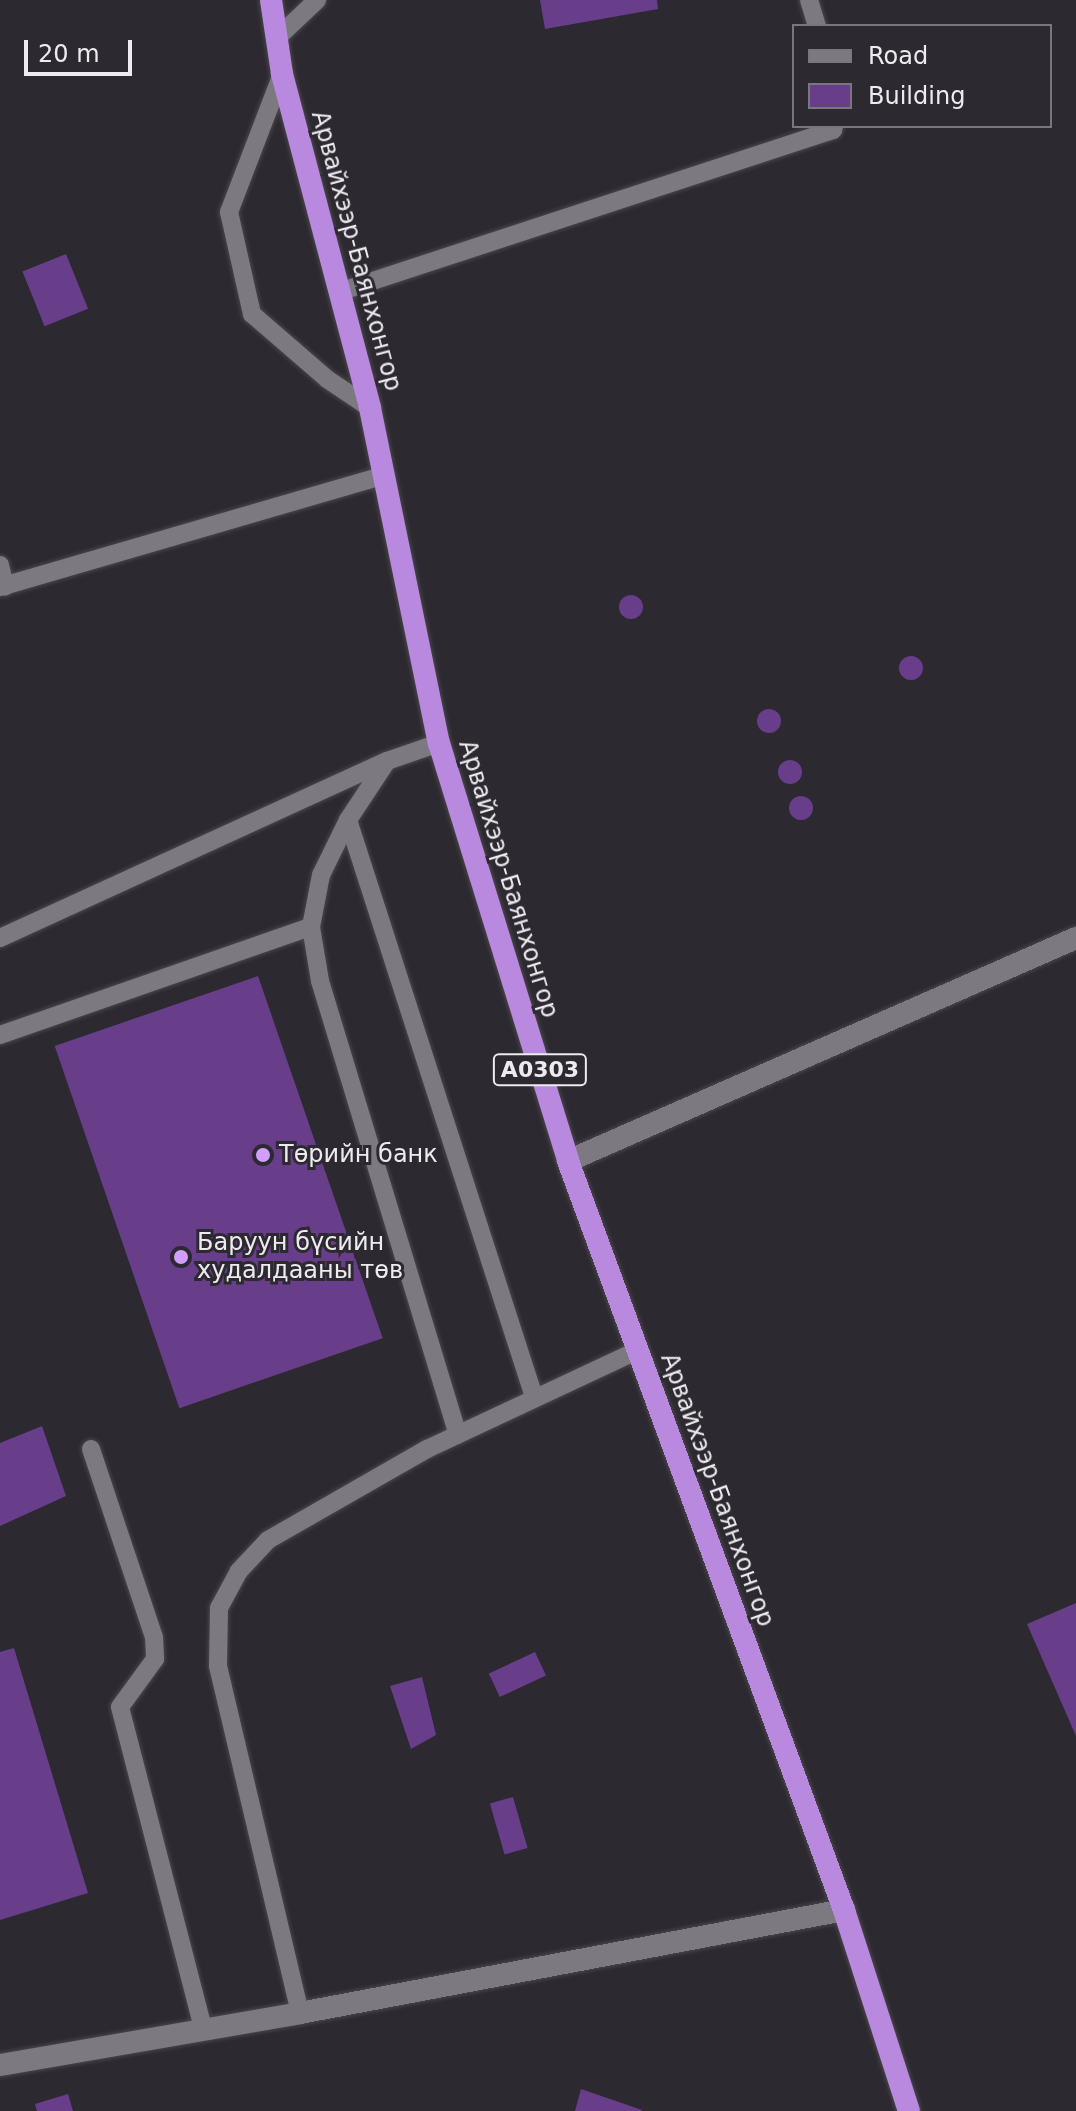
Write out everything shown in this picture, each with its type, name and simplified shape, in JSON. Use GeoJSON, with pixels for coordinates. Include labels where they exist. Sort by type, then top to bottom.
{"type":"FeatureCollection","features":[{"type":"Feature","properties":{"kind":"highway","name":"Арвайхээр-Баянхонгор"},"geometry":{"type":"LineString","coordinates":[[271,0],[282,74],[370,408],[439,743],[568,1161],[844,1910],[909,2111]]}},
{"type":"Feature","properties":{"kind":"street"},"geometry":{"type":"LineString","coordinates":[[568,1161],[1076,938]]}},
{"type":"Feature","properties":{"kind":"street"},"geometry":{"type":"LineString","coordinates":[[0,2065],[300,2013],[844,1910]]}},
{"type":"Feature","properties":{"kind":"lane"},"geometry":{"type":"LineString","coordinates":[[278,37],[317,0]]}},
{"type":"Feature","properties":{"kind":"lane"},"geometry":{"type":"LineString","coordinates":[[809,0],[816,24]]}},
{"type":"Feature","properties":{"kind":"lane"},"geometry":{"type":"LineString","coordinates":[[282,74],[229,212],[252,314],[327,379],[370,408]]}},
{"type":"Feature","properties":{"kind":"lane"},"geometry":{"type":"LineString","coordinates":[[339,292],[834,128]]}},
{"type":"Feature","properties":{"kind":"lane"},"geometry":{"type":"LineString","coordinates":[[0,565],[3,586],[382,476]]}},
{"type":"Feature","properties":{"kind":"lane"},"geometry":{"type":"LineString","coordinates":[[0,938],[387,761],[439,743]]}},
{"type":"Feature","properties":{"kind":"lane"},"geometry":{"type":"LineString","coordinates":[[387,761],[348,820],[321,875],[311,927],[320,981],[458,1434]]}},
{"type":"Feature","properties":{"kind":"lane"},"geometry":{"type":"LineString","coordinates":[[348,820],[534,1397]]}},
{"type":"Feature","properties":{"kind":"lane"},"geometry":{"type":"LineString","coordinates":[[0,1035],[311,927]]}},
{"type":"Feature","properties":{"kind":"lane"},"geometry":{"type":"LineString","coordinates":[[300,2013],[218,1666],[219,1608],[239,1571],[268,1540],[458,1434],[638,1350]]}},
{"type":"Feature","properties":{"kind":"lane"},"geometry":{"type":"LineString","coordinates":[[91,1449],[154,1637],[155,1659],[120,1707],[203,2029]]}},
{"type":"Feature","properties":{"kind":"building"},"geometry":{"type":"Polygon","coordinates":[[[540,0],[657,0],[658,9],[545,29],[540,0]]]}},
{"type":"Feature","properties":{"kind":"building"},"geometry":{"type":"Polygon","coordinates":[[[66,254],[88,309],[45,326],[22,272],[66,254]]]}},
{"type":"Feature","properties":{"kind":"building"},"geometry":{"type":"Polygon","coordinates":[[[631,595],[640,598],[643,607],[640,616],[631,619],[622,616],[619,607],[622,598],[631,595]]]}},
{"type":"Feature","properties":{"kind":"building"},"geometry":{"type":"Polygon","coordinates":[[[911,656],[920,659],[923,668],[920,677],[911,680],[902,677],[899,668],[902,659],[911,656]]]}},
{"type":"Feature","properties":{"kind":"building"},"geometry":{"type":"Polygon","coordinates":[[[769,709],[778,712],[781,721],[778,730],[769,733],[760,730],[757,721],[760,712],[769,709]]]}},
{"type":"Feature","properties":{"kind":"building"},"geometry":{"type":"Polygon","coordinates":[[[790,760],[799,763],[802,772],[799,781],[790,784],[781,781],[778,772],[781,763],[790,760]]]}},
{"type":"Feature","properties":{"kind":"building"},"geometry":{"type":"Polygon","coordinates":[[[801,796],[810,799],[813,808],[810,817],[801,820],[792,817],[789,808],[792,799],[801,796]]]}},
{"type":"Feature","properties":{"kind":"building"},"geometry":{"type":"Polygon","coordinates":[[[258,976],[383,1338],[179,1408],[55,1046],[258,976]]]}},
{"type":"Feature","properties":{"kind":"building"},"geometry":{"type":"Polygon","coordinates":[[[42,1426],[66,1496],[0,1526],[0,1443],[42,1426]]]}},
{"type":"Feature","properties":{"kind":"building"},"geometry":{"type":"Polygon","coordinates":[[[1076,1603],[1076,1736],[1027,1624],[1076,1603]]]}},
{"type":"Feature","properties":{"kind":"building"},"geometry":{"type":"Polygon","coordinates":[[[14,1648],[88,1893],[0,1920],[0,1652],[14,1648]]]}},
{"type":"Feature","properties":{"kind":"building"},"geometry":{"type":"Polygon","coordinates":[[[535,1652],[546,1676],[500,1697],[489,1674],[535,1652]]]}},
{"type":"Feature","properties":{"kind":"building"},"geometry":{"type":"Polygon","coordinates":[[[422,1677],[436,1735],[411,1749],[390,1686],[422,1677]]]}},
{"type":"Feature","properties":{"kind":"building"},"geometry":{"type":"Polygon","coordinates":[[[513,1797],[528,1848],[505,1855],[490,1804],[513,1797]]]}},
{"type":"Feature","properties":{"kind":"building"},"geometry":{"type":"Polygon","coordinates":[[[581,2089],[642,2110],[642,2111],[575,2111],[581,2089]]]}},
{"type":"Feature","properties":{"kind":"building"},"geometry":{"type":"Polygon","coordinates":[[[68,2094],[73,2111],[37,2111],[35,2104],[68,2094]]]}},
{"type":"Feature","properties":{"kind":"place","name":"Төрийн банк"},"geometry":{"type":"Point","coordinates":[263,1155]}},
{"type":"Feature","properties":{"kind":"place","name":"Баруун бүсийн худалдааны төв"},"geometry":{"type":"Point","coordinates":[181,1257]}}]}
